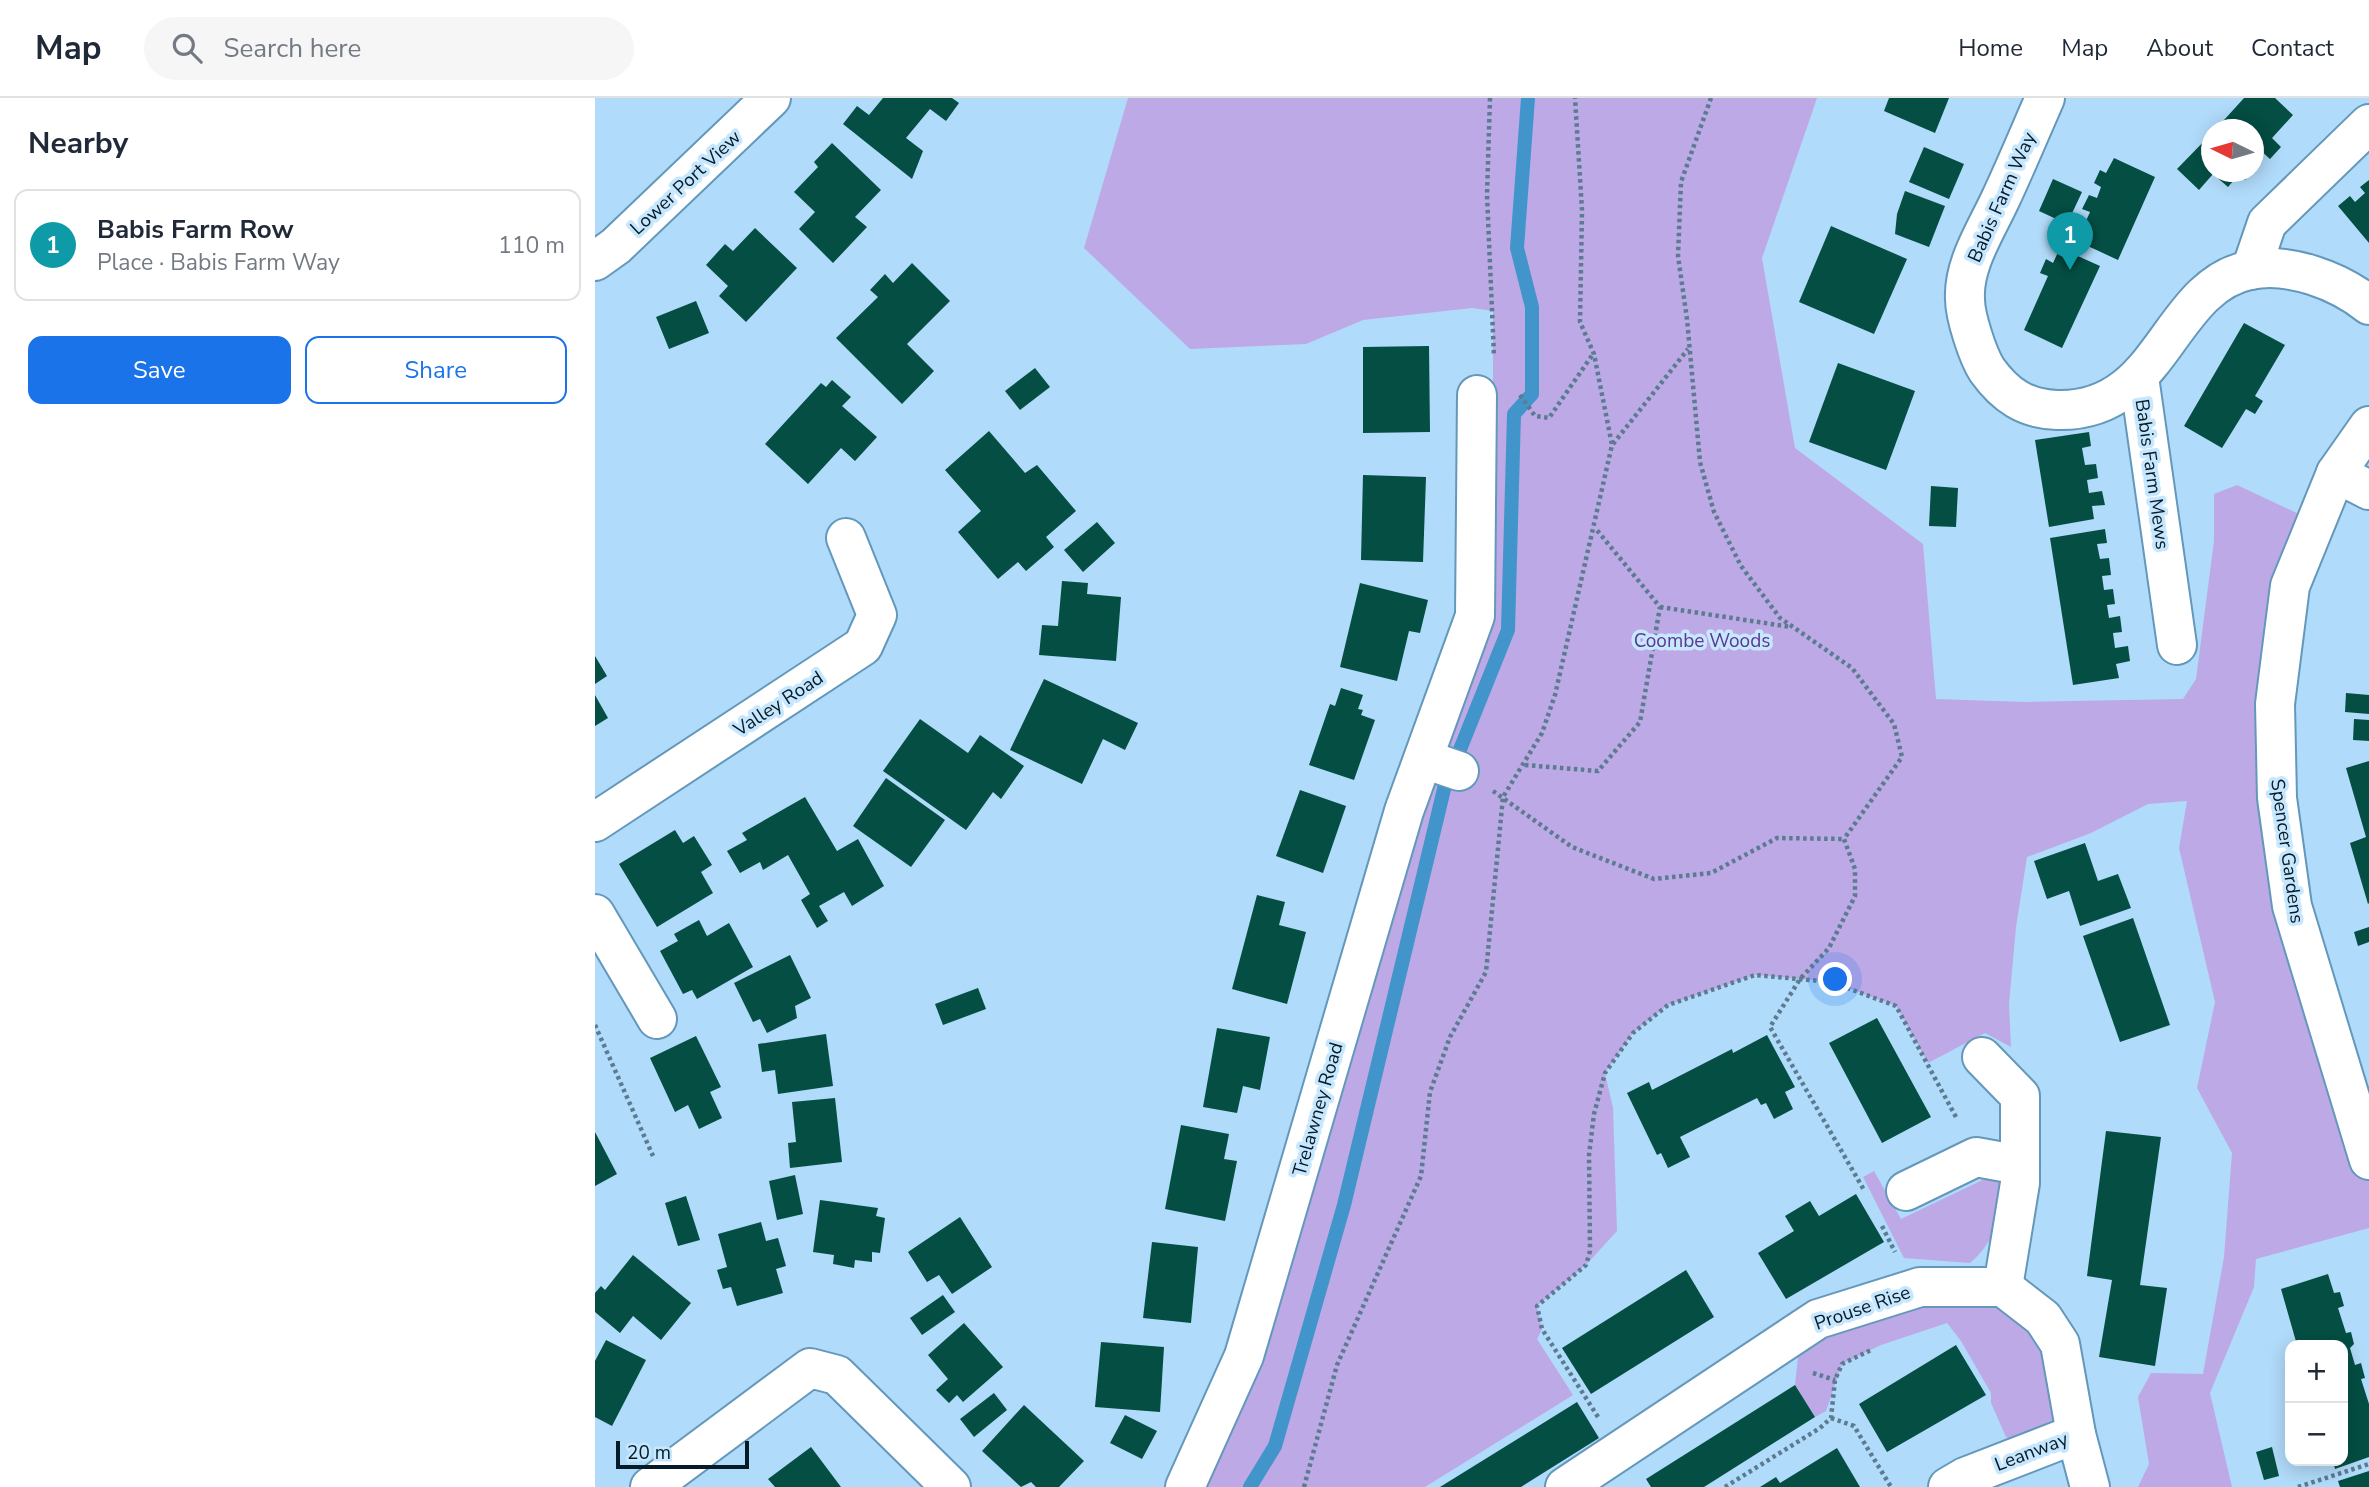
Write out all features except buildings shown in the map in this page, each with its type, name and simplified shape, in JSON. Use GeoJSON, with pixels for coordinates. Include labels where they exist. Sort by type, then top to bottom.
{"type":"FeatureCollection","features":[{"type":"Feature","properties":{"kind":"street","name":"Lower Port View"},"geometry":{"type":"LineString","coordinates":[[595,261],[616,246],[771,98]]}},
{"type":"Feature","properties":{"kind":"street","name":"Babis Farm Way"},"geometry":{"type":"LineString","coordinates":[[2045,98],[1970,267],[1965,300],[1981,360],[2002,390],[2035,409],[2079,410],[2111,400],[2139,377]]}},
{"type":"Feature","properties":{"kind":"street"},"geometry":{"type":"LineString","coordinates":[[2251,270],[2267,223],[2369,124]]}},
{"type":"Feature","properties":{"kind":"street","name":"Babis Farm Mews"},"geometry":{"type":"LineString","coordinates":[[2177,645],[2139,377],[2186,317],[2220,281],[2251,270],[2305,272],[2351,291],[2369,305]]}},
{"type":"Feature","properties":{"kind":"street","name":"Trelawney Road"},"geometry":{"type":"LineString","coordinates":[[1185,1487],[1244,1356],[1404,811],[1440,752],[1475,616],[1477,394]]}},
{"type":"Feature","properties":{"kind":"street","name":"Spencer Gardens"},"geometry":{"type":"LineString","coordinates":[[2369,425],[2336,472],[2290,586],[2275,704],[2277,798],[2292,906],[2369,1160]]}},
{"type":"Feature","properties":{"kind":"street"},"geometry":{"type":"LineString","coordinates":[[2336,472],[2369,490]]}},
{"type":"Feature","properties":{"kind":"street","name":"Valley Road"},"geometry":{"type":"LineString","coordinates":[[595,822],[863,646],[877,615],[846,538]]}},
{"type":"Feature","properties":{"kind":"street"},"geometry":{"type":"LineString","coordinates":[[595,914],[657,1019]]}},
{"type":"Feature","properties":{"kind":"street"},"geometry":{"type":"LineString","coordinates":[[1983,1057],[2020,1096],[2020,1165],[2003,1287],[2043,1318],[2060,1343],[2076,1434],[2090,1487]]}},
{"type":"Feature","properties":{"kind":"street"},"geometry":{"type":"LineString","coordinates":[[1906,1191],[1976,1157],[2020,1165]]}},
{"type":"Feature","properties":{"kind":"street","name":"Prouse Rise"},"geometry":{"type":"LineString","coordinates":[[1565,1487],[1818,1319],[1920,1287],[2003,1287]]}},
{"type":"Feature","properties":{"kind":"street"},"geometry":{"type":"LineString","coordinates":[[650,1487],[810,1368],[837,1375],[951,1487]]}},
{"type":"Feature","properties":{"kind":"street","name":"Leanway"},"geometry":{"type":"LineString","coordinates":[[1948,1487],[1965,1477],[2076,1434]]}},
{"type":"Feature","properties":{"kind":"path"},"geometry":{"type":"LineString","coordinates":[[1304,1487],[1337,1365],[1422,1176],[1430,1092],[1450,1037],[1486,972],[1503,797],[1525,765],[1542,733],[1555,695],[1612,445],[1594,354],[1580,321],[1582,210],[1575,98]]}},
{"type":"Feature","properties":{"kind":"path"},"geometry":{"type":"LineString","coordinates":[[1710,98],[1681,182],[1678,256],[1700,462],[1714,512],[1741,566],[1780,618],[1852,668],[1894,724],[1902,757],[1844,839]]}},
{"type":"Feature","properties":{"kind":"path"},"geometry":{"type":"LineString","coordinates":[[1612,445],[1689,348]]}},
{"type":"Feature","properties":{"kind":"path"},"geometry":{"type":"LineString","coordinates":[[1517,391],[1535,416],[1549,418],[1594,354]]}},
{"type":"Feature","properties":{"kind":"path"},"geometry":{"type":"LineString","coordinates":[[1595,528],[1660,607],[1794,628]]}},
{"type":"Feature","properties":{"kind":"path"},"geometry":{"type":"LineString","coordinates":[[1525,765],[1598,771],[1640,722],[1660,607]]}},
{"type":"Feature","properties":{"kind":"path"},"geometry":{"type":"LineString","coordinates":[[1522,813],[1572,847],[1654,879],[1711,873],[1777,838],[1844,839]]}},
{"type":"Feature","properties":{"kind":"path"},"geometry":{"type":"LineString","coordinates":[[1844,839],[1855,869],[1855,896],[1829,948],[1800,979],[1770,1027],[1868,1198]]}},
{"type":"Feature","properties":{"kind":"path"},"geometry":{"type":"LineString","coordinates":[[1619,1450],[1542,1329],[1537,1306],[1586,1265],[1590,1251],[1589,1155],[1594,1114],[1605,1073],[1633,1033],[1668,1005],[1755,975],[1831,982],[1896,1006],[1976,1157]]}},
{"type":"Feature","properties":{"kind":"path"},"geometry":{"type":"LineString","coordinates":[[595,1025],[653,1156]]}},
{"type":"Feature","properties":{"kind":"path"},"geometry":{"type":"LineString","coordinates":[[1880,1223],[1898,1260],[1920,1287]]}},
{"type":"Feature","properties":{"kind":"path"},"geometry":{"type":"LineString","coordinates":[[1725,1487],[1820,1428],[1831,1418],[1835,1380],[1842,1364],[1881,1345]]}},
{"type":"Feature","properties":{"kind":"path"},"geometry":{"type":"LineString","coordinates":[[1831,1418],[1854,1426],[1891,1487]]}},
{"type":"Feature","properties":{"kind":"path"},"geometry":{"type":"LineString","coordinates":[[2298,1487],[2369,1464]]}},
{"type":"Feature","properties":{"kind":"green space","name":"Coombe Woods"},"geometry":{"type":"Polygon","coordinates":[[[1128,98],[1817,98],[1762,258],[1795,448],[1923,544],[1936,699],[2025,702],[2183,699],[2196,679],[2214,541],[2214,494],[2237,485],[2316,522],[2277,798],[2369,1160],[2369,1228],[2256,1259],[2254,1287],[2210,1393],[2232,1487],[2138,1487],[2149,1464],[2138,1397],[2151,1373],[2203,1374],[2224,1257],[2232,1153],[2197,1088],[2215,1002],[2179,848],[2187,801],[2148,804],[2091,833],[2027,857],[2016,927],[2009,1004],[2011,1047],[1985,1033],[1928,1063],[1896,1006],[1831,982],[1755,975],[1668,1005],[1633,1033],[1605,1073],[1613,1108],[1617,1231],[1586,1265],[1537,1306],[1542,1329],[1537,1339],[1573,1395],[1425,1487],[1185,1487],[1449,740],[1493,624],[1493,311],[1472,308],[1363,320],[1306,344],[1190,349],[1084,248],[1128,98]]]}},
{"type":"Feature","properties":{"kind":"green space"},"geometry":{"type":"Polygon","coordinates":[[[1874,1171],[1901,1219],[1993,1175],[2004,1187],[2002,1208],[1985,1247],[1970,1263],[1904,1258],[1863,1177],[1874,1171]]]}},
{"type":"Feature","properties":{"kind":"green space"},"geometry":{"type":"Polygon","coordinates":[[[1920,1287],[2043,1318],[2076,1434],[2037,1449],[2006,1437],[1991,1403],[1991,1393],[1961,1341],[1947,1323],[1881,1345],[1842,1364],[1826,1411],[1815,1417],[1795,1385],[1801,1329],[1920,1287]]]}},
{"type":"Feature","properties":{"kind":"waterway"},"geometry":{"type":"LineString","coordinates":[[1459,752],[1508,630],[1514,414],[1532,394],[1532,307],[1517,248],[1528,98]]}},
{"type":"Feature","properties":{"kind":"waterway"},"geometry":{"type":"LineString","coordinates":[[1250,1487],[1275,1446],[1344,1205],[1445,785]]}},
{"type":"Feature","properties":{"kind":"place","name":"Babis Farm Row"},"geometry":{"type":"Point","coordinates":[2070,270]}}]}
